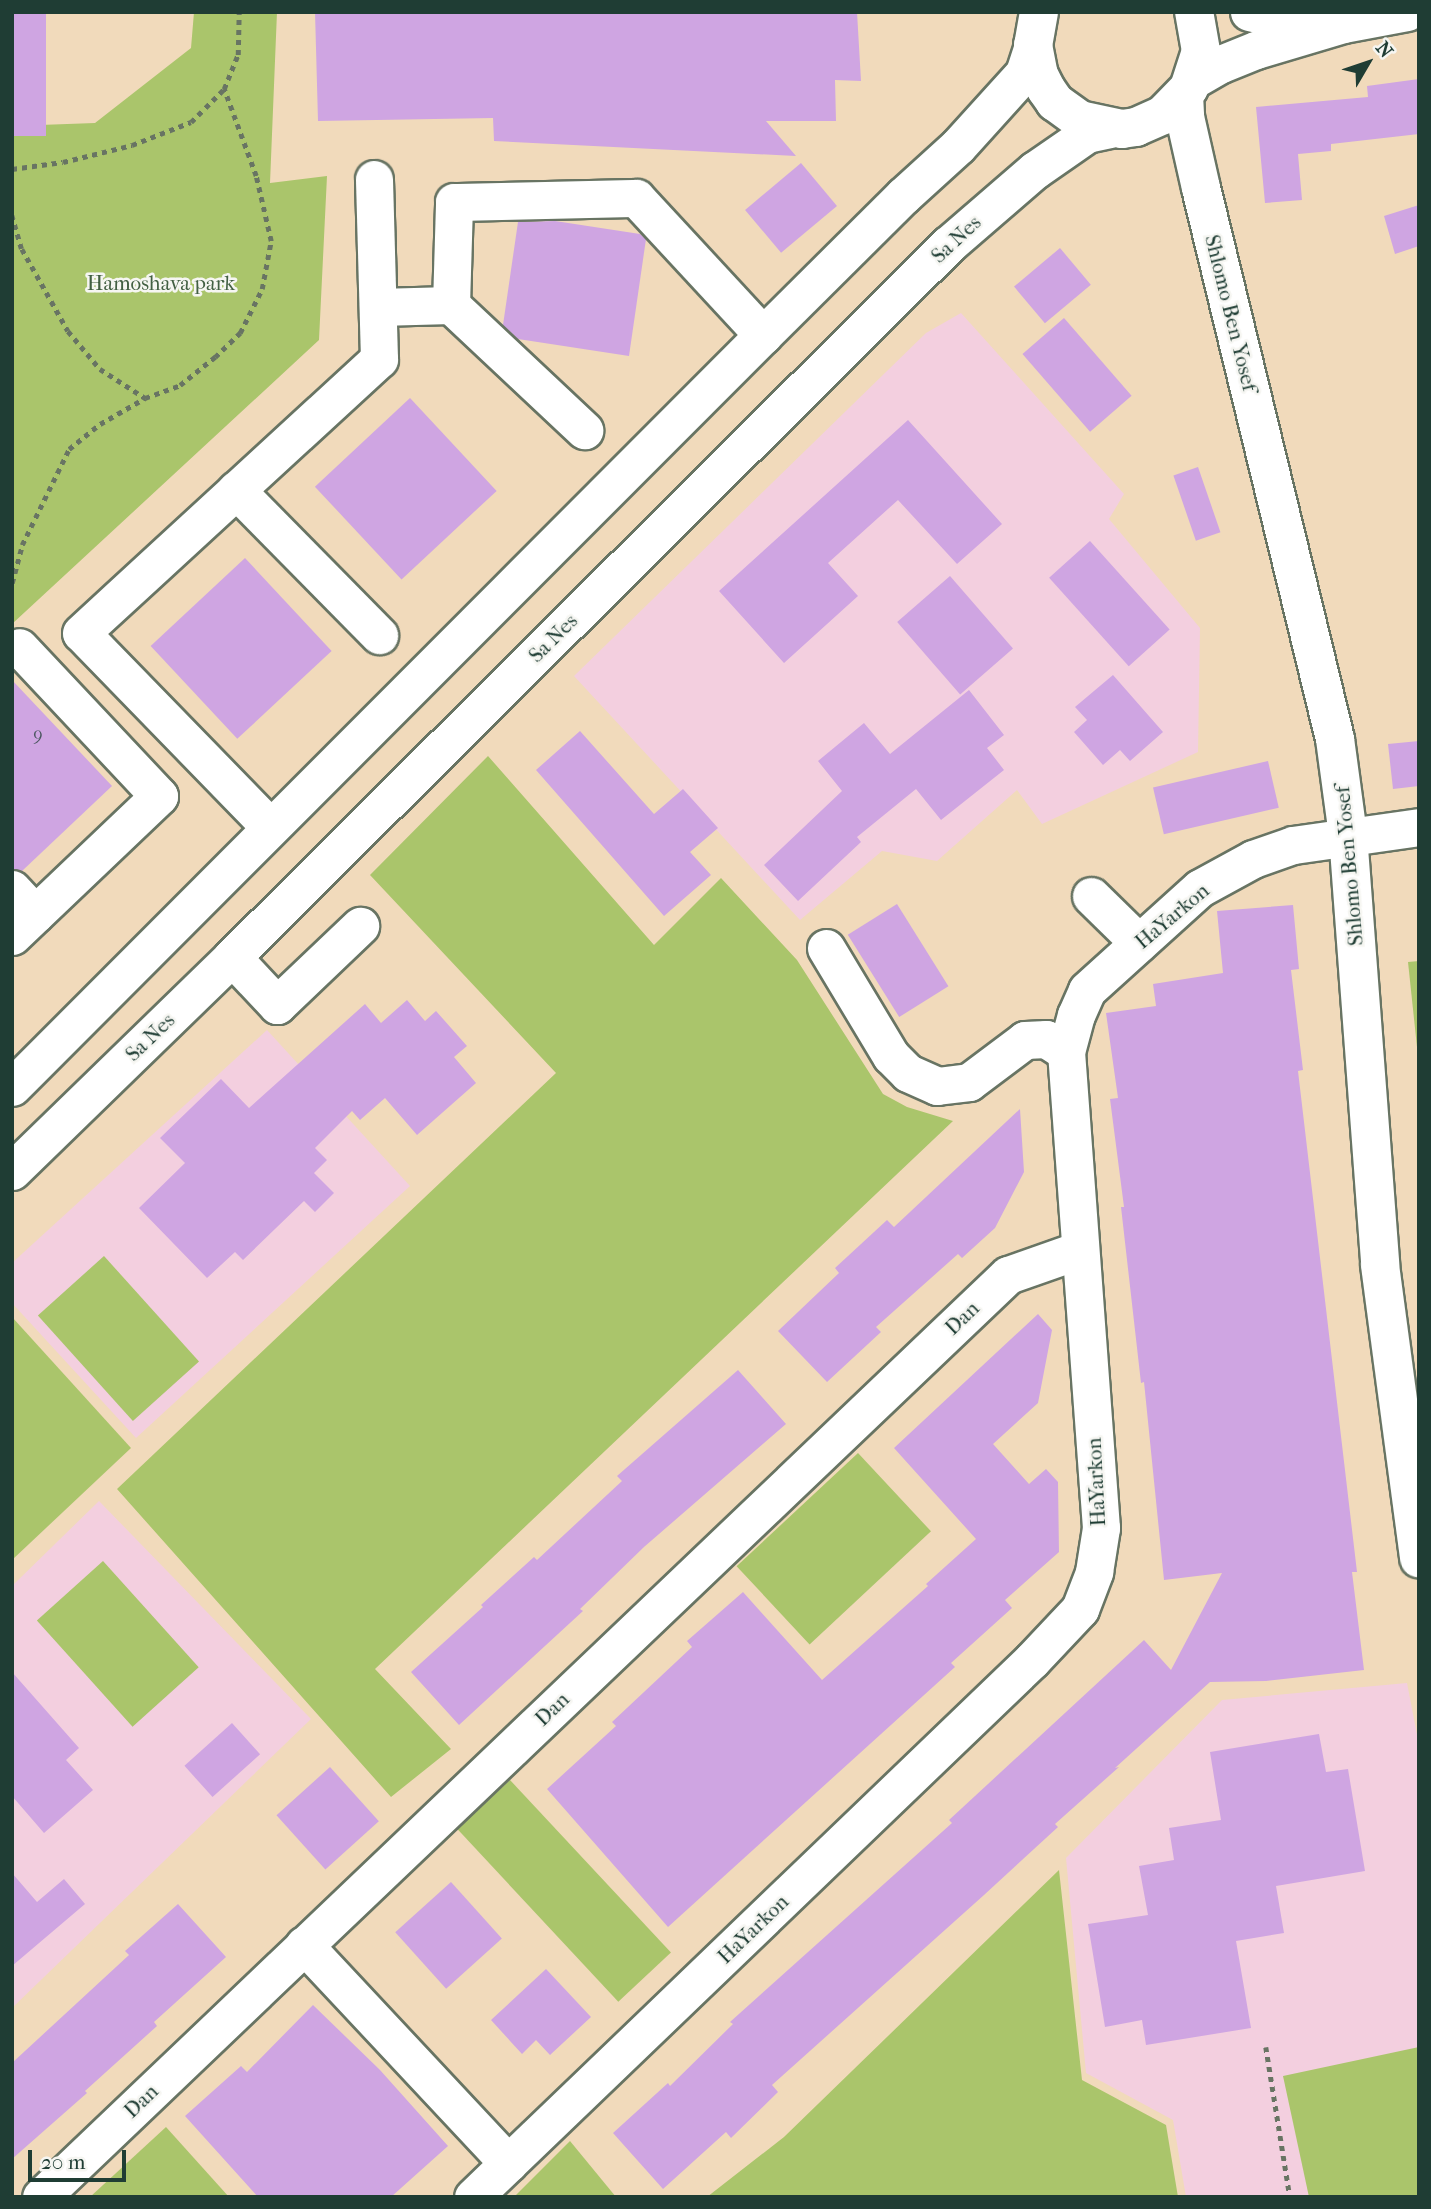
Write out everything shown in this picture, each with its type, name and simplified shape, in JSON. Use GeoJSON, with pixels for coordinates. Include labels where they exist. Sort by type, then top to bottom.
{"type":"FeatureCollection","features":[{"type":"Feature","properties":{"kind":"main road","name":"Shlomo Ben Yosef"},"geometry":{"type":"LineString","coordinates":[[1194,12],[1201,51],[1189,88],[1185,117],[1335,739],[1348,835],[1380,1265],[1419,1558]]}},
{"type":"Feature","properties":{"kind":"main road","name":"Shlomo Ben Yosef"},"geometry":{"type":"LineString","coordinates":[[1036,29],[1039,75],[1055,102],[1080,120],[1168,145],[1183,159],[1200,188]]}},
{"type":"Feature","properties":{"kind":"main road"},"geometry":{"type":"LineString","coordinates":[[1116,129],[1143,125],[1163,115],[1189,88]]}},
{"type":"Feature","properties":{"kind":"street"},"geometry":{"type":"LineString","coordinates":[[1249,12],[1300,24],[1343,24]]}},
{"type":"Feature","properties":{"kind":"street"},"geometry":{"type":"LineString","coordinates":[[1189,88],[1220,64],[1256,50],[1343,24],[1407,12]]}},
{"type":"Feature","properties":{"kind":"street"},"geometry":{"type":"LineString","coordinates":[[12,1087],[269,826],[1004,98],[1024,73],[1036,29]]}},
{"type":"Feature","properties":{"kind":"street","name":"Sa Nes"},"geometry":{"type":"LineString","coordinates":[[12,1171],[232,957],[948,245],[1035,170],[1087,134],[1116,129]]}},
{"type":"Feature","properties":{"kind":"street"},"geometry":{"type":"LineString","coordinates":[[269,826],[81,633],[379,359],[374,179]]}},
{"type":"Feature","properties":{"kind":"street"},"geometry":{"type":"LineString","coordinates":[[451,305],[454,202],[636,198],[763,335]]}},
{"type":"Feature","properties":{"kind":"street"},"geometry":{"type":"LineString","coordinates":[[378,307],[451,305],[584,430]]}},
{"type":"Feature","properties":{"kind":"street"},"geometry":{"type":"LineString","coordinates":[[236,490],[379,635]]}},
{"type":"Feature","properties":{"kind":"street"},"geometry":{"type":"LineString","coordinates":[[19,647],[159,796],[20,913]]}},
{"type":"Feature","properties":{"kind":"street","name":"HaYarkon"},"geometry":{"type":"LineString","coordinates":[[473,2197],[1032,1661],[1080,1609],[1094,1572],[1101,1528],[1066,1052],[1076,1015],[1087,990],[1200,888],[1253,859],[1293,845],[1348,835],[1419,827]]}},
{"type":"Feature","properties":{"kind":"street"},"geometry":{"type":"LineString","coordinates":[[1091,896],[1139,943]]}},
{"type":"Feature","properties":{"kind":"street"},"geometry":{"type":"LineString","coordinates":[[232,957],[277,1005],[360,926]]}},
{"type":"Feature","properties":{"kind":"street"},"geometry":{"type":"LineString","coordinates":[[826,948],[891,1056],[908,1073],[937,1086],[970,1082],[1025,1040],[1046,1039],[1066,1052]]}},
{"type":"Feature","properties":{"kind":"street","name":"Dan"},"geometry":{"type":"LineString","coordinates":[[41,2197],[1008,1275],[1079,1250]]}},
{"type":"Feature","properties":{"kind":"street"},"geometry":{"type":"LineString","coordinates":[[304,1945],[508,2163]]}},
{"type":"Feature","properties":{"kind":"path"},"geometry":{"type":"LineString","coordinates":[[12,169],[63,162],[120,148],[191,122],[224,89],[238,55],[239,12]]}},
{"type":"Feature","properties":{"kind":"path"},"geometry":{"type":"LineString","coordinates":[[12,583],[22,545],[69,449],[100,424],[145,398],[180,385],[215,357],[240,333],[262,289],[271,241],[256,176],[224,89]]}},
{"type":"Feature","properties":{"kind":"path"},"geometry":{"type":"LineString","coordinates":[[12,215],[22,250],[68,331],[100,369],[145,398]]}},
{"type":"Feature","properties":{"kind":"path"},"geometry":{"type":"LineString","coordinates":[[1266,2047],[1290,2197]]}},
{"type":"Feature","properties":{"kind":"shaded area"},"geometry":{"type":"Polygon","coordinates":[[[961,313],[1124,494],[1109,519],[1200,628],[1198,752],[1042,824],[1017,790],[937,861],[882,851],[800,920],[574,676],[926,333],[961,313]]]}},
{"type":"Feature","properties":{"kind":"shaded area"},"geometry":{"type":"Polygon","coordinates":[[[267,1030],[410,1186],[136,1438],[12,1303],[12,1263],[267,1030]]]}},
{"type":"Feature","properties":{"kind":"shaded area"},"geometry":{"type":"Polygon","coordinates":[[[99,1501],[311,1719],[12,2008],[12,1586],[99,1501]]]}},
{"type":"Feature","properties":{"kind":"shaded area"},"geometry":{"type":"Polygon","coordinates":[[[1407,1683],[1419,1745],[1419,2197],[1186,2197],[1173,2120],[1086,2073],[1066,1858],[1222,1700],[1407,1683]]]}},
{"type":"Feature","properties":{"kind":"green space","name":"Hamoshava park"},"geometry":{"type":"Polygon","coordinates":[[[194,12],[277,12],[270,183],[327,176],[319,340],[12,624],[12,126],[95,123],[191,48],[194,12]]]}},
{"type":"Feature","properties":{"kind":"green space"},"geometry":{"type":"Polygon","coordinates":[[[488,756],[654,945],[721,878],[797,960],[883,1094],[907,1107],[953,1121],[375,1669],[451,1749],[391,1797],[117,1489],[556,1073],[370,875],[488,756]]]}},
{"type":"Feature","properties":{"kind":"green space"},"geometry":{"type":"Polygon","coordinates":[[[1419,961],[1419,1066],[1408,962],[1419,961]]]}},
{"type":"Feature","properties":{"kind":"green space"},"geometry":{"type":"Polygon","coordinates":[[[104,1256],[199,1362],[133,1421],[38,1316],[104,1256]]]}},
{"type":"Feature","properties":{"kind":"green space"},"geometry":{"type":"Polygon","coordinates":[[[12,1317],[131,1448],[12,1560],[12,1317]]]}},
{"type":"Feature","properties":{"kind":"green space"},"geometry":{"type":"Polygon","coordinates":[[[858,1453],[931,1531],[810,1644],[737,1566],[858,1453]]]}},
{"type":"Feature","properties":{"kind":"green space"},"geometry":{"type":"Polygon","coordinates":[[[103,1561],[199,1667],[133,1727],[37,1621],[103,1561]]]}},
{"type":"Feature","properties":{"kind":"green space"},"geometry":{"type":"Polygon","coordinates":[[[510,1780],[671,1953],[618,2002],[457,1829],[510,1780]]]}},
{"type":"Feature","properties":{"kind":"green space"},"geometry":{"type":"Polygon","coordinates":[[[1059,1870],[1082,2080],[1166,2125],[1178,2197],[707,2197],[784,2137],[1059,1870]]]}},
{"type":"Feature","properties":{"kind":"green space"},"geometry":{"type":"Polygon","coordinates":[[[1419,2047],[1419,2197],[1309,2197],[1283,2076],[1419,2047]]]}},
{"type":"Feature","properties":{"kind":"green space"},"geometry":{"type":"Polygon","coordinates":[[[166,2127],[229,2197],[90,2197],[166,2127]]]}},
{"type":"Feature","properties":{"kind":"green space"},"geometry":{"type":"Polygon","coordinates":[[[570,2141],[616,2197],[514,2197],[570,2141]]]}},
{"type":"Feature","properties":{"kind":"building"},"geometry":{"type":"Polygon","coordinates":[[[12,12],[46,12],[46,136],[12,136],[12,12]]]}},
{"type":"Feature","properties":{"kind":"building"},"geometry":{"type":"Polygon","coordinates":[[[315,12],[857,12],[861,81],[835,80],[836,121],[766,121],[796,156],[494,141],[493,118],[318,121],[315,12]]]}},
{"type":"Feature","properties":{"kind":"building"},"geometry":{"type":"Polygon","coordinates":[[[1419,79],[1419,134],[1331,144],[1331,151],[1298,154],[1302,200],[1265,203],[1256,107],[1368,97],[1367,86],[1419,79]]]}},
{"type":"Feature","properties":{"kind":"building"},"geometry":{"type":"Polygon","coordinates":[[[801,163],[837,206],[781,253],[745,210],[801,163]]]}},
{"type":"Feature","properties":{"kind":"building"},"geometry":{"type":"Polygon","coordinates":[[[1419,205],[1419,246],[1395,254],[1384,216],[1419,205]]]}},
{"type":"Feature","properties":{"kind":"building"},"geometry":{"type":"Polygon","coordinates":[[[555,221],[640,234],[646,239],[629,356],[518,339],[503,325],[518,222],[555,221]]]}},
{"type":"Feature","properties":{"kind":"building"},"geometry":{"type":"Polygon","coordinates":[[[1060,248],[1091,285],[1045,323],[1014,287],[1060,248]]]}},
{"type":"Feature","properties":{"kind":"building"},"geometry":{"type":"Polygon","coordinates":[[[1064,318],[1132,396],[1090,432],[1022,354],[1064,318]]]}},
{"type":"Feature","properties":{"kind":"building"},"geometry":{"type":"Polygon","coordinates":[[[410,398],[497,491],[402,580],[315,487],[410,398]]]}},
{"type":"Feature","properties":{"kind":"building"},"geometry":{"type":"Polygon","coordinates":[[[908,420],[1002,524],[957,564],[898,500],[828,563],[858,596],[784,663],[719,591],[908,420]]]}},
{"type":"Feature","properties":{"kind":"building"},"geometry":{"type":"Polygon","coordinates":[[[1198,467],[1220,532],[1196,541],[1173,475],[1198,467]]]}},
{"type":"Feature","properties":{"kind":"building"},"geometry":{"type":"Polygon","coordinates":[[[1090,541],[1170,629],[1129,666],[1049,578],[1090,541]]]}},
{"type":"Feature","properties":{"kind":"building"},"geometry":{"type":"Polygon","coordinates":[[[245,558],[332,651],[237,739],[151,646],[245,558]]]}},
{"type":"Feature","properties":{"kind":"building"},"geometry":{"type":"Polygon","coordinates":[[[950,576],[1013,648],[960,694],[897,622],[950,576]]]}},
{"type":"Feature","properties":{"kind":"building"},"geometry":{"type":"Polygon","coordinates":[[[1113,675],[1163,732],[1130,761],[1120,750],[1103,765],[1074,732],[1087,720],[1075,707],[1113,675]]]}},
{"type":"Feature","properties":{"kind":"building"},"geometry":{"type":"Polygon","coordinates":[[[12,680],[112,786],[22,871],[12,869],[12,680]]]}},
{"type":"Feature","properties":{"kind":"building"},"geometry":{"type":"Polygon","coordinates":[[[969,690],[1004,735],[987,748],[1004,770],[941,820],[916,789],[857,837],[861,842],[798,901],[764,865],[842,791],[818,761],[864,723],[890,754],[969,690]]]}},
{"type":"Feature","properties":{"kind":"building"},"geometry":{"type":"Polygon","coordinates":[[[580,731],[654,814],[683,789],[718,828],[690,852],[711,875],[664,916],[536,770],[580,731]]]}},
{"type":"Feature","properties":{"kind":"building"},"geometry":{"type":"Polygon","coordinates":[[[1419,741],[1419,786],[1393,789],[1388,744],[1419,741]]]}},
{"type":"Feature","properties":{"kind":"building"},"geometry":{"type":"Polygon","coordinates":[[[1268,761],[1279,808],[1164,834],[1153,788],[1268,761]]]}},
{"type":"Feature","properties":{"kind":"building"},"geometry":{"type":"Polygon","coordinates":[[[897,904],[948,986],[899,1017],[848,935],[897,904]]]}},
{"type":"Feature","properties":{"kind":"building"},"geometry":{"type":"Polygon","coordinates":[[[1293,905],[1299,969],[1291,970],[1303,1070],[1298,1071],[1357,1572],[1352,1572],[1364,1670],[1266,1681],[1210,1682],[1055,1824],[1058,1827],[772,2085],[778,2092],[731,2138],[726,2132],[663,2189],[613,2133],[668,2083],[670,2086],[733,2024],[730,2022],[952,1823],[949,1820],[1144,1640],[1171,1670],[1222,1573],[1164,1580],[1144,1382],[1141,1383],[1121,1207],[1124,1207],[1110,1099],[1118,1098],[1106,1013],[1156,1006],[1153,984],[1223,973],[1217,911],[1293,905]]]}},
{"type":"Feature","properties":{"kind":"building"},"geometry":{"type":"Polygon","coordinates":[[[407,1000],[425,1021],[436,1011],[467,1046],[454,1057],[476,1083],[417,1135],[385,1098],[360,1120],[352,1111],[315,1148],[327,1160],[314,1173],[334,1193],[315,1212],[304,1201],[243,1260],[235,1252],[207,1278],[139,1208],[185,1163],[160,1138],[221,1079],[249,1108],[365,1004],[381,1023],[407,1000]]]}},
{"type":"Feature","properties":{"kind":"building"},"geometry":{"type":"Polygon","coordinates":[[[1020,1109],[1024,1172],[995,1228],[962,1258],[958,1254],[876,1327],[881,1332],[827,1382],[778,1331],[839,1273],[835,1268],[887,1220],[894,1227],[1020,1109]]]}},
{"type":"Feature","properties":{"kind":"building"},"geometry":{"type":"Polygon","coordinates":[[[1038,1314],[1052,1330],[1038,1403],[993,1444],[1029,1484],[1046,1469],[1058,1482],[1059,1552],[1005,1600],[1012,1608],[951,1663],[955,1667],[668,1927],[547,1789],[616,1726],[612,1722],[692,1647],[687,1641],[743,1592],[822,1680],[928,1586],[926,1584],[976,1539],[894,1448],[1038,1314]]]}},
{"type":"Feature","properties":{"kind":"building"},"geometry":{"type":"Polygon","coordinates":[[[738,1370],[786,1424],[644,1547],[580,1609],[583,1611],[459,1725],[411,1672],[534,1557],[537,1560],[622,1481],[617,1476],[738,1370]]]}},
{"type":"Feature","properties":{"kind":"building"},"geometry":{"type":"Polygon","coordinates":[[[12,1672],[79,1748],[66,1760],[93,1790],[44,1833],[12,1796],[12,1672]]]}},
{"type":"Feature","properties":{"kind":"building"},"geometry":{"type":"Polygon","coordinates":[[[232,1723],[260,1754],[213,1797],[184,1766],[232,1723]]]}},
{"type":"Feature","properties":{"kind":"building"},"geometry":{"type":"Polygon","coordinates":[[[1319,1734],[1326,1772],[1348,1769],[1365,1871],[1276,1886],[1284,1933],[1236,1941],[1251,2028],[1146,2045],[1142,2020],[1105,2027],[1088,1924],[1148,1915],[1139,1866],[1174,1860],[1169,1828],[1221,1820],[1210,1752],[1319,1734]]]}},
{"type":"Feature","properties":{"kind":"building"},"geometry":{"type":"Polygon","coordinates":[[[330,1767],[379,1821],[325,1869],[276,1815],[330,1767]]]}},
{"type":"Feature","properties":{"kind":"building"},"geometry":{"type":"Polygon","coordinates":[[[12,1873],[37,1902],[64,1879],[85,1904],[12,1966],[12,1873]]]}},
{"type":"Feature","properties":{"kind":"building"},"geometry":{"type":"Polygon","coordinates":[[[451,1882],[502,1938],[446,1989],[395,1932],[451,1882]]]}},
{"type":"Feature","properties":{"kind":"building"},"geometry":{"type":"Polygon","coordinates":[[[178,1904],[226,1957],[154,2022],[157,2026],[85,2091],[87,2093],[12,2159],[12,2063],[129,1955],[125,1951],[178,1904]]]}},
{"type":"Feature","properties":{"kind":"building"},"geometry":{"type":"Polygon","coordinates":[[[546,1969],[591,2017],[550,2055],[536,2040],[522,2054],[491,2020],[546,1969]]]}},
{"type":"Feature","properties":{"kind":"building"},"geometry":{"type":"Polygon","coordinates":[[[313,2005],[380,2070],[448,2146],[391,2197],[258,2197],[185,2116],[241,2066],[247,2072],[313,2005]]]}}]}
